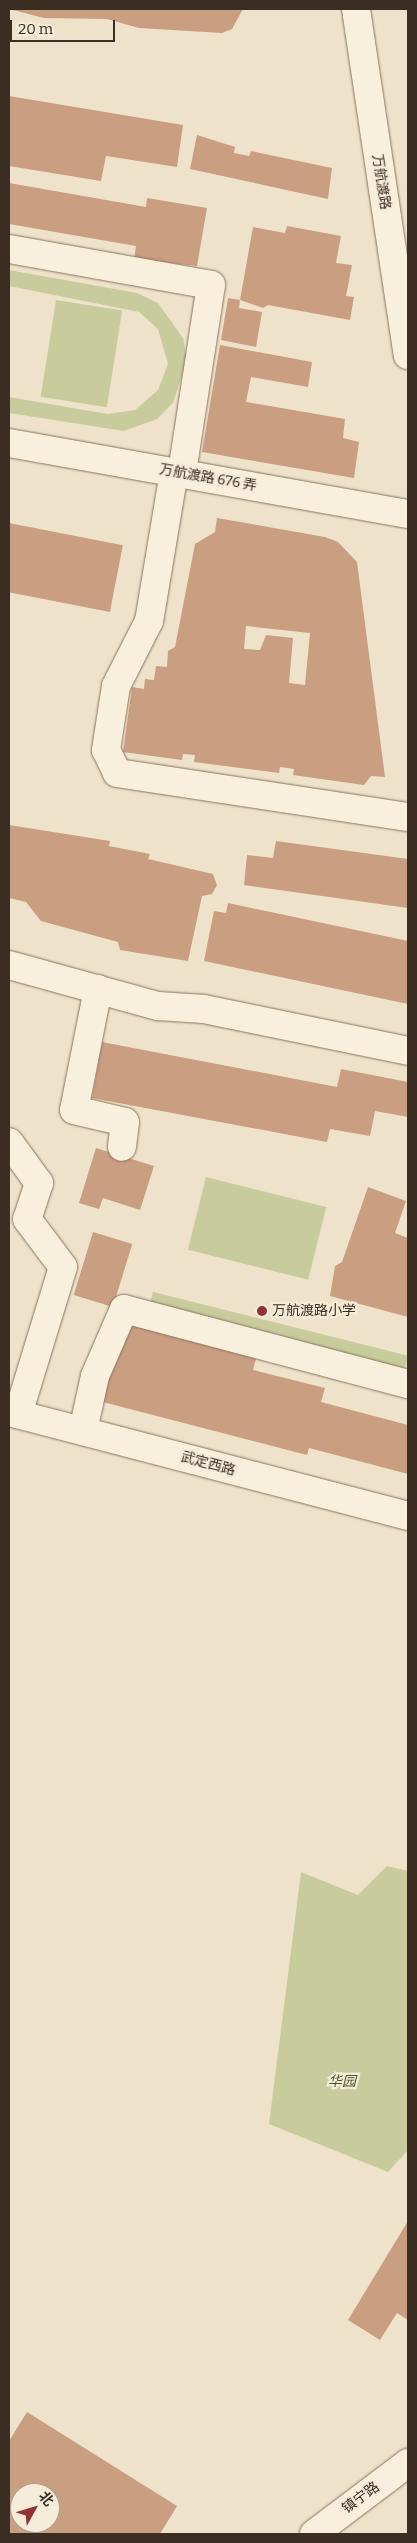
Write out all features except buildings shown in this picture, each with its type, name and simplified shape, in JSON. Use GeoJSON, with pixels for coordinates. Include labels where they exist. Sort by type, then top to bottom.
{"type":"FeatureCollection","features":[{"type":"Feature","properties":{"kind":"street","name":"万航渡路"},"geometry":{"type":"LineString","coordinates":[[356,9],[408,355]]}},
{"type":"Feature","properties":{"kind":"street"},"geometry":{"type":"LineString","coordinates":[[9,249],[211,285],[178,473],[149,621],[116,686],[106,750],[117,773],[408,817]]}},
{"type":"Feature","properties":{"kind":"street","name":"万航渡路 676 弄"},"geometry":{"type":"LineString","coordinates":[[9,443],[408,514]]}},
{"type":"Feature","properties":{"kind":"street"},"geometry":{"type":"LineString","coordinates":[[9,965],[158,1006],[204,1008],[408,1051]]}},
{"type":"Feature","properties":{"kind":"street"},"geometry":{"type":"LineString","coordinates":[[98,990],[74,1110],[125,1122],[122,1147]]}},
{"type":"Feature","properties":{"kind":"street"},"geometry":{"type":"LineString","coordinates":[[9,1142],[39,1183],[27,1219],[62,1268],[13,1413]]}},
{"type":"Feature","properties":{"kind":"street"},"geometry":{"type":"LineString","coordinates":[[82,1431],[95,1376],[124,1309],[408,1384]]}},
{"type":"Feature","properties":{"kind":"street","name":"武定西路"},"geometry":{"type":"LineString","coordinates":[[13,1413],[408,1516]]}},
{"type":"Feature","properties":{"kind":"street","name":"镇宁路"},"geometry":{"type":"LineString","coordinates":[[314,2534],[408,2462]]}},
{"type":"Feature","properties":{"kind":"green space"},"geometry":{"type":"Polygon","coordinates":[[[9,270],[137,293],[158,303],[183,338],[187,360],[173,403],[157,419],[124,431],[9,413],[9,397],[108,414],[135,410],[158,390],[168,364],[158,329],[139,312],[9,286],[9,270]]]}},
{"type":"Feature","properties":{"kind":"green space"},"geometry":{"type":"Polygon","coordinates":[[[56,300],[122,310],[107,407],[41,397],[56,300]]]}},
{"type":"Feature","properties":{"kind":"green space"},"geometry":{"type":"Polygon","coordinates":[[[206,1177],[326,1207],[308,1280],[188,1250],[206,1177]]]}},
{"type":"Feature","properties":{"kind":"green space"},"geometry":{"type":"Polygon","coordinates":[[[153,1292],[408,1356],[405,1369],[150,1306],[153,1292]]]}},
{"type":"Feature","properties":{"kind":"green space","name":"华园"},"geometry":{"type":"Polygon","coordinates":[[[387,1866],[408,1871],[408,2150],[388,2172],[269,2124],[301,1872],[358,1895],[387,1866]]]}},
{"type":"Feature","properties":{"kind":"place","name":"万航渡路小学"},"geometry":{"type":"Point","coordinates":[262,1311]}}]}
